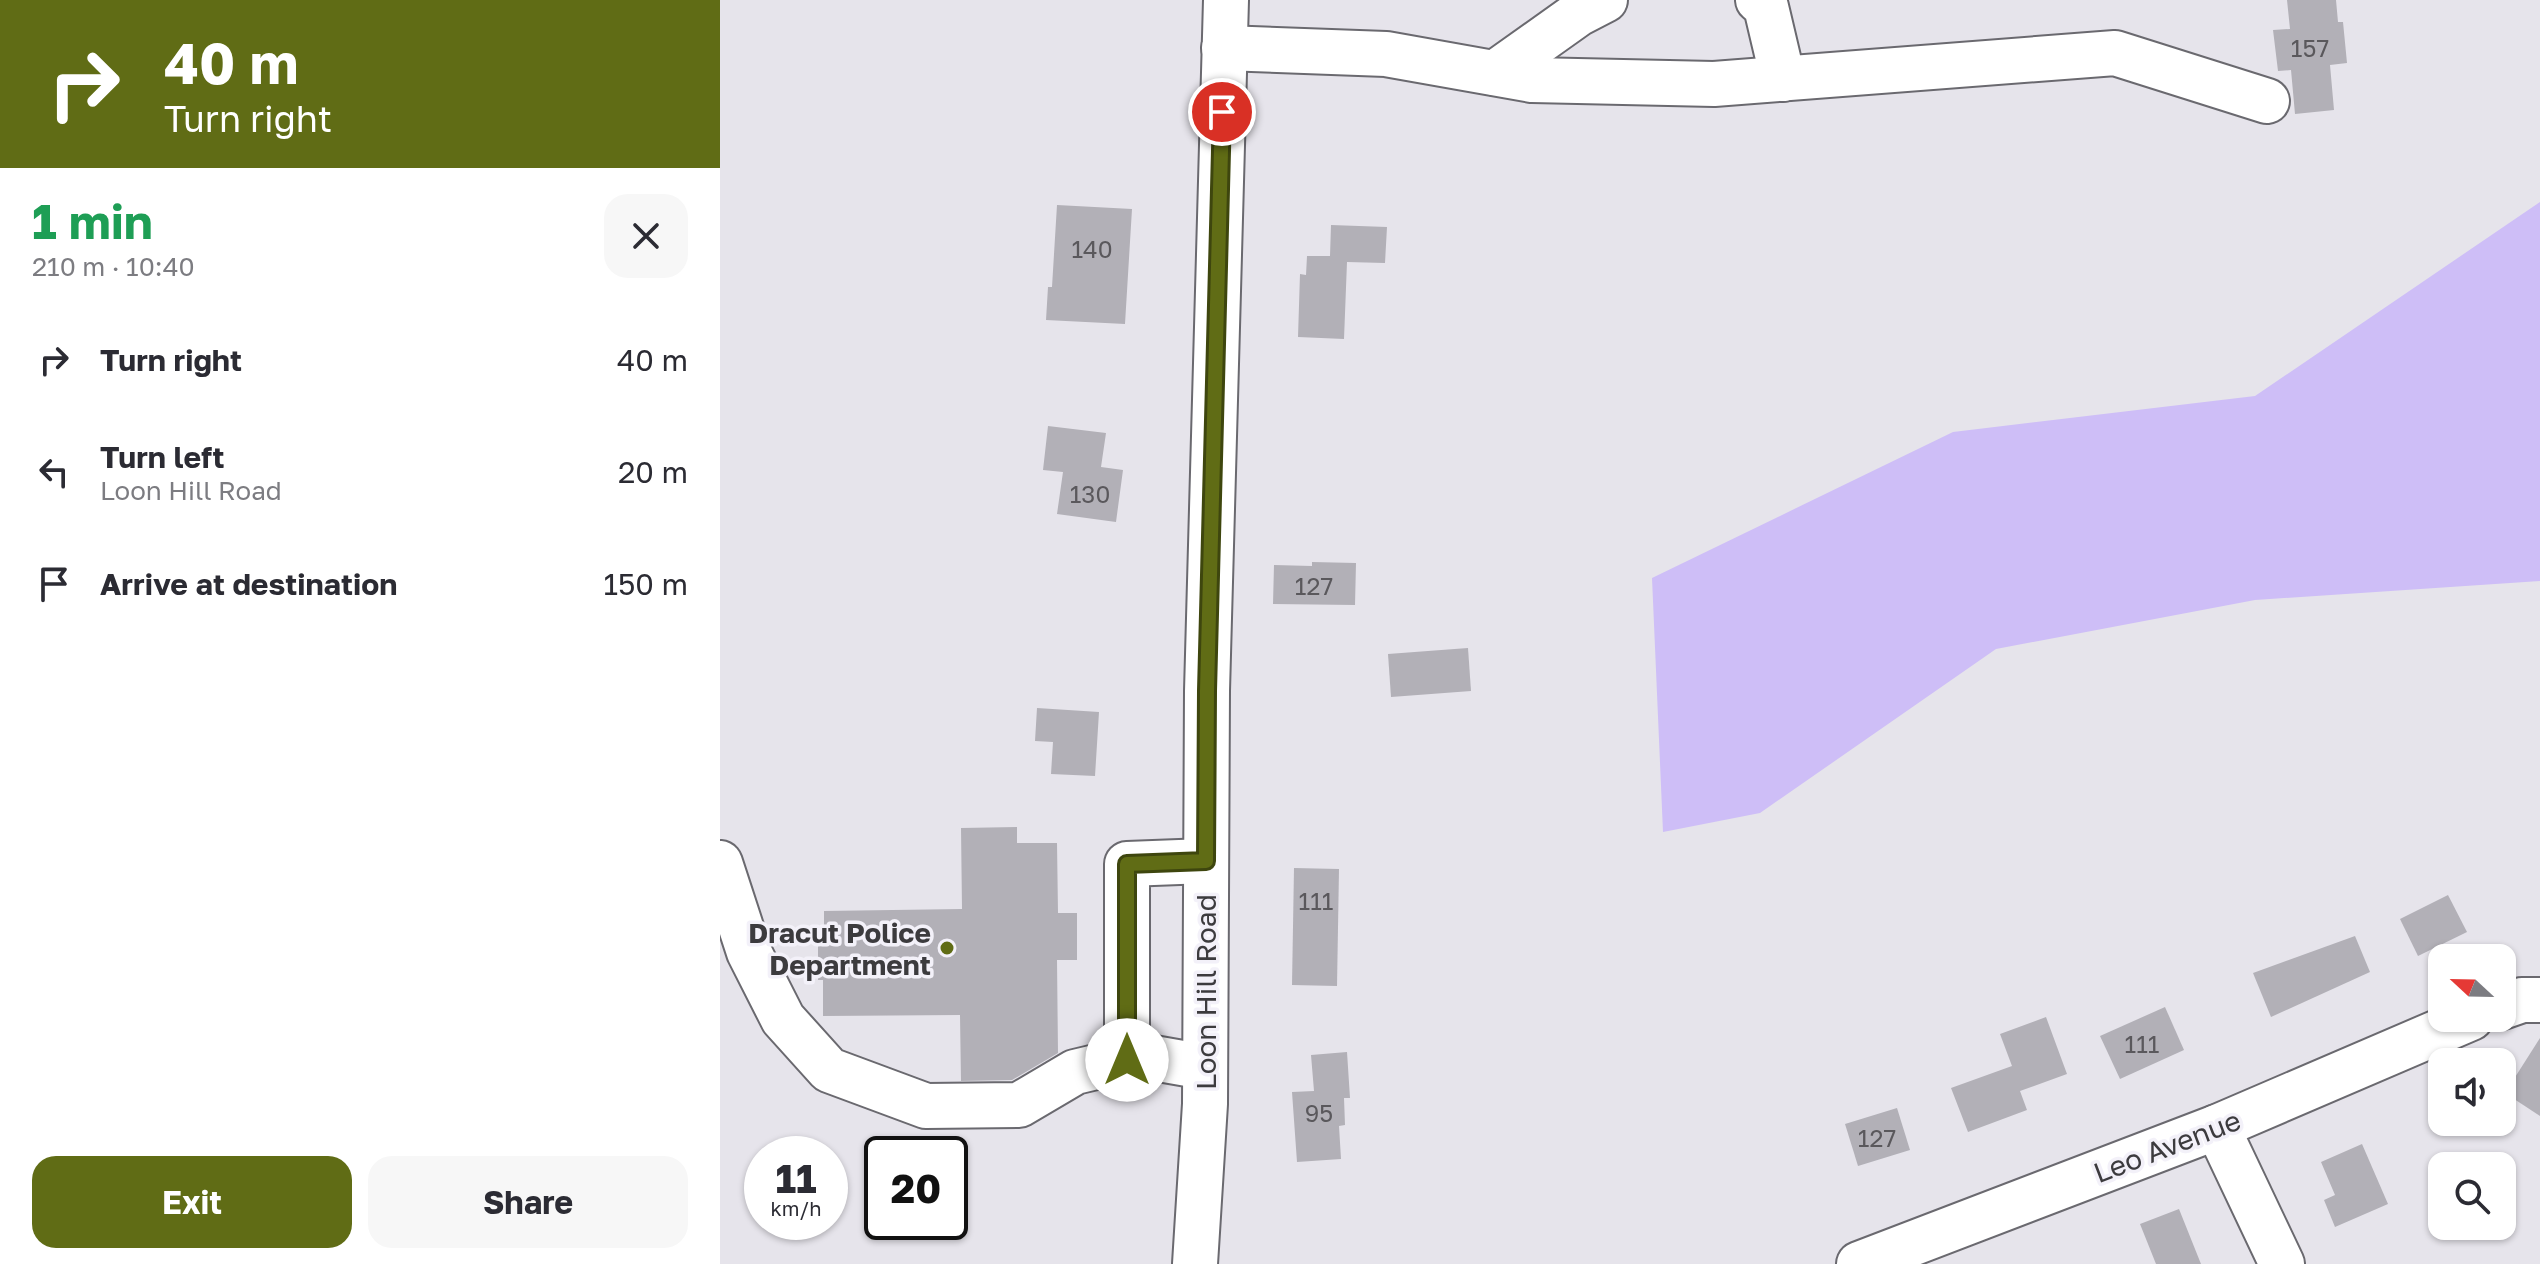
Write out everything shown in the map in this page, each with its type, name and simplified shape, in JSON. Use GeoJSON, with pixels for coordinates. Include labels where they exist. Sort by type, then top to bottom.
{"type":"FeatureCollection","features":[{"type":"Feature","properties":{"kind":"street","name":"Loon Hill Road"},"geometry":{"type":"LineString","coordinates":[[1195,1264],[1205,1067],[1207,691],[1226,0]]}},
{"type":"Feature","properties":{"kind":"street"},"geometry":{"type":"LineString","coordinates":[[1495,73],[1578,14],[1605,0]]}},
{"type":"Feature","properties":{"kind":"street"},"geometry":{"type":"LineString","coordinates":[[1758,0],[1766,7],[1783,79]]}},
{"type":"Feature","properties":{"kind":"street"},"geometry":{"type":"LineString","coordinates":[[1224,48],[1386,54],[1532,80],[1714,84],[2115,53],[2267,101]]}},
{"type":"Feature","properties":{"kind":"street"},"geometry":{"type":"LineString","coordinates":[[1127,1060],[1127,864],[1206,861]]}},
{"type":"Feature","properties":{"kind":"street"},"geometry":{"type":"LineString","coordinates":[[720,863],[749,952],[783,1019],[829,1070],[926,1106],[1019,1105],[1075,1072],[1142,1056],[1205,1067]]}},
{"type":"Feature","properties":{"kind":"street"},"geometry":{"type":"LineString","coordinates":[[2516,1002],[2540,1000]]}},
{"type":"Feature","properties":{"kind":"street","name":"Leo Avenue"},"geometry":{"type":"LineString","coordinates":[[1859,1264],[2217,1127],[2438,1032]]}},
{"type":"Feature","properties":{"kind":"street"},"geometry":{"type":"LineString","coordinates":[[2217,1127],[2282,1264]]}},
{"type":"Feature","properties":{"kind":"shaded area"},"geometry":{"type":"Polygon","coordinates":[[[2540,202],[2540,581],[2255,600],[1996,649],[1760,813],[1663,832],[1652,578],[1953,432],[2255,396],[2540,202]]]}},
{"type":"Feature","properties":{"kind":"building"},"geometry":{"type":"Polygon","coordinates":[[[2287,0],[2336,0],[2338,22],[2343,22],[2347,63],[2330,65],[2334,110],[2295,114],[2291,70],[2278,71],[2273,30],[2290,29],[2287,0]]]}},
{"type":"Feature","properties":{"kind":"building"},"geometry":{"type":"Polygon","coordinates":[[[1057,205],[1132,209],[1125,324],[1046,320],[1048,287],[1052,287],[1057,205]]]}},
{"type":"Feature","properties":{"kind":"building"},"geometry":{"type":"Polygon","coordinates":[[[1331,225],[1387,227],[1385,263],[1347,262],[1344,339],[1298,337],[1300,274],[1306,275],[1307,256],[1330,256],[1331,225]]]}},
{"type":"Feature","properties":{"kind":"building"},"geometry":{"type":"Polygon","coordinates":[[[1048,426],[1106,433],[1101,467],[1123,470],[1116,522],[1057,514],[1063,472],[1043,470],[1048,426]]]}},
{"type":"Feature","properties":{"kind":"building"},"geometry":{"type":"Polygon","coordinates":[[[1312,562],[1356,563],[1355,605],[1273,604],[1274,565],[1312,566],[1312,562]]]}},
{"type":"Feature","properties":{"kind":"building"},"geometry":{"type":"Polygon","coordinates":[[[1468,648],[1471,691],[1391,697],[1388,654],[1468,648]]]}},
{"type":"Feature","properties":{"kind":"building"},"geometry":{"type":"Polygon","coordinates":[[[1037,708],[1099,712],[1095,776],[1051,774],[1053,742],[1035,741],[1037,708]]]}},
{"type":"Feature","properties":{"kind":"building","name":"Dracut Police Department"},"geometry":{"type":"Polygon","coordinates":[[[1017,827],[1017,843],[1057,843],[1058,913],[1077,913],[1077,960],[1057,960],[1058,1053],[1012,1080],[961,1081],[960,1015],[823,1016],[823,980],[818,980],[818,936],[824,936],[824,911],[962,909],[961,828],[1017,827]]]}},
{"type":"Feature","properties":{"kind":"building"},"geometry":{"type":"Polygon","coordinates":[[[1294,868],[1339,869],[1337,986],[1292,985],[1294,868]]]}},
{"type":"Feature","properties":{"kind":"building"},"geometry":{"type":"Polygon","coordinates":[[[2448,895],[2467,932],[2442,944],[2428,944],[2428,951],[2418,956],[2400,919],[2448,895]]]}},
{"type":"Feature","properties":{"kind":"building"},"geometry":{"type":"Polygon","coordinates":[[[2355,936],[2370,972],[2271,1017],[2253,973],[2355,936]]]}},
{"type":"Feature","properties":{"kind":"building"},"geometry":{"type":"Polygon","coordinates":[[[2165,1007],[2184,1050],[2120,1079],[2100,1036],[2165,1007]]]}},
{"type":"Feature","properties":{"kind":"building"},"geometry":{"type":"Polygon","coordinates":[[[2046,1017],[2067,1074],[2020,1091],[2027,1110],[1968,1132],[1951,1088],[2012,1066],[2000,1034],[2046,1017]]]}},
{"type":"Feature","properties":{"kind":"building"},"geometry":{"type":"Polygon","coordinates":[[[2540,1038],[2540,1116],[2516,1100],[2516,1076],[2540,1038]]]}},
{"type":"Feature","properties":{"kind":"building"},"geometry":{"type":"Polygon","coordinates":[[[1347,1052],[1350,1098],[1344,1098],[1345,1125],[1339,1126],[1341,1159],[1297,1162],[1292,1092],[1314,1091],[1311,1055],[1347,1052]]]}},
{"type":"Feature","properties":{"kind":"building"},"geometry":{"type":"Polygon","coordinates":[[[1897,1108],[1910,1150],[1858,1166],[1845,1124],[1897,1108]]]}},
{"type":"Feature","properties":{"kind":"building"},"geometry":{"type":"Polygon","coordinates":[[[2362,1144],[2388,1204],[2335,1227],[2324,1200],[2335,1195],[2321,1162],[2362,1144]]]}},
{"type":"Feature","properties":{"kind":"building"},"geometry":{"type":"Polygon","coordinates":[[[2179,1209],[2201,1264],[2156,1264],[2140,1224],[2179,1209]]]}},
{"type":"Feature","properties":{"kind":"place","name":"Dracut Police Department"},"geometry":{"type":"Point","coordinates":[947,948]}},
{"type":"Feature","properties":{"kind":"route"},"geometry":{"type":"LineString","coordinates":[[1127,1060],[1127,864],[1206,861],[1207,691],[1222,112]]}}]}
